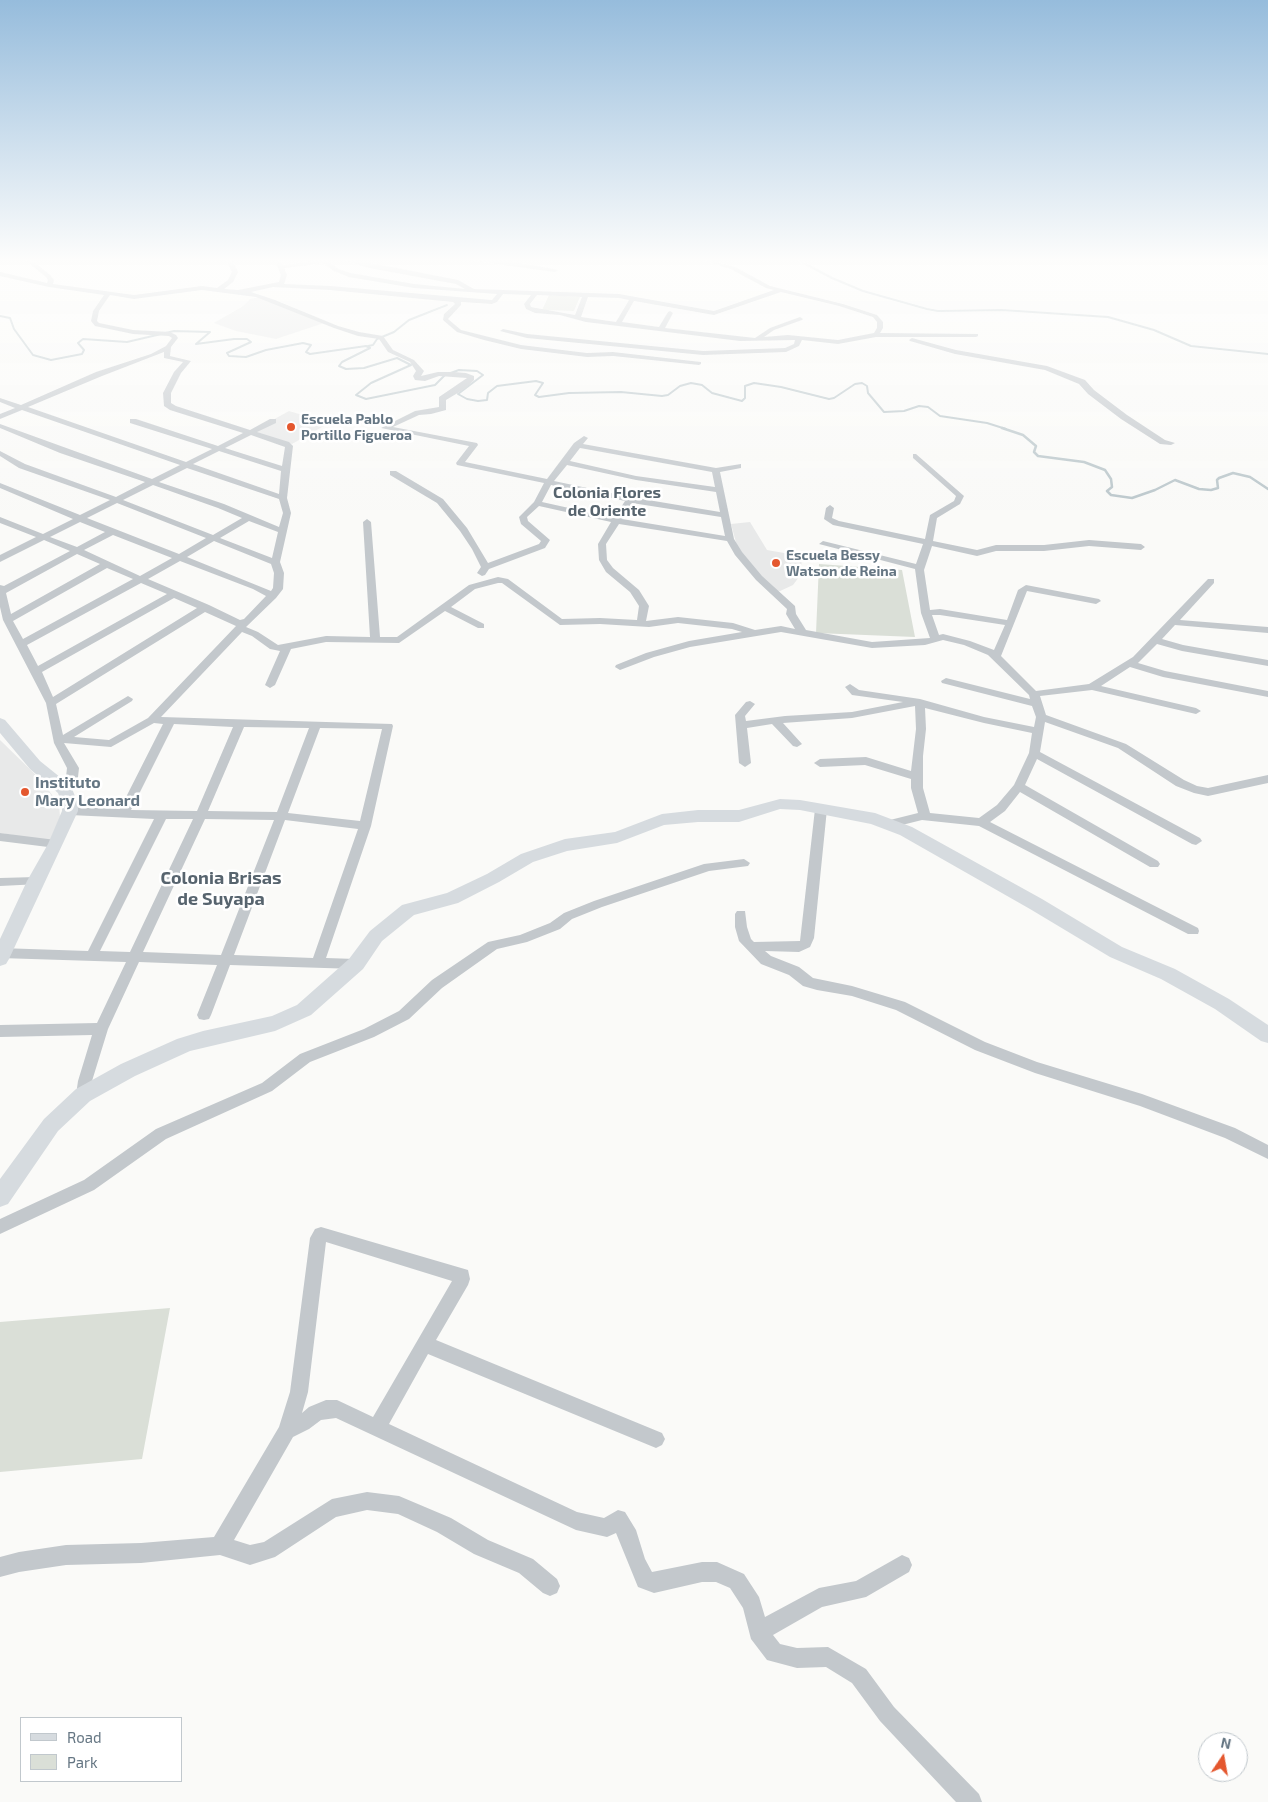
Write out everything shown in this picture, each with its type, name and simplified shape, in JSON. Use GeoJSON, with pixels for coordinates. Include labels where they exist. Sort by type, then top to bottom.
{"type":"FeatureCollection","features":[{"type":"Feature","properties":{"kind":"street"},"geometry":{"type":"LineString","coordinates":[[62,741],[111,744],[152,720],[242,624],[273,596],[278,589],[279,573],[275,562],[287,513],[283,498],[284,470],[289,452],[286,444],[173,408],[167,404],[166,393],[178,372],[188,361],[165,356],[172,342]]}},
{"type":"Feature","properties":{"kind":"street"},"geometry":{"type":"LineString","coordinates":[[385,342],[390,351],[412,361],[420,371],[416,376],[418,378],[438,374],[466,375],[471,378],[463,386],[442,398],[443,408],[418,413],[385,429],[474,445],[460,462],[630,500],[726,516]]}},
{"type":"Feature","properties":{"kind":"street"},"geometry":{"type":"LineString","coordinates":[[496,342],[587,355],[613,354],[699,363]]}},
{"type":"Feature","properties":{"kind":"street"},"geometry":{"type":"LineString","coordinates":[[599,342],[703,354],[786,350],[796,345],[797,342]]}},
{"type":"Feature","properties":{"kind":"street"},"geometry":{"type":"LineString","coordinates":[[921,342],[955,352],[1046,368],[1082,382],[1095,396],[1124,417],[1163,442],[1171,443]]}},
{"type":"Feature","properties":{"kind":"street"},"geometry":{"type":"LineString","coordinates":[[0,417],[99,374],[150,356],[168,347]]}},
{"type":"Feature","properties":{"kind":"street"},"geometry":{"type":"LineString","coordinates":[[0,400],[283,498]]}},
{"type":"Feature","properties":{"kind":"street"},"geometry":{"type":"LineString","coordinates":[[133,421],[284,470]]}},
{"type":"Feature","properties":{"kind":"street"},"geometry":{"type":"LineString","coordinates":[[0,559],[46,538],[273,421]]}},
{"type":"Feature","properties":{"kind":"street"},"geometry":{"type":"LineString","coordinates":[[0,426],[249,517],[282,532]]}},
{"type":"Feature","properties":{"kind":"street"},"geometry":{"type":"LineString","coordinates":[[472,587],[486,567],[542,546],[546,540],[524,522],[523,517],[537,503],[563,462],[584,438]]}},
{"type":"Feature","properties":{"kind":"street"},"geometry":{"type":"LineString","coordinates":[[577,446],[716,470],[738,466]]}},
{"type":"Feature","properties":{"kind":"street"},"geometry":{"type":"LineString","coordinates":[[0,453],[22,466],[117,500],[275,562]]}},
{"type":"Feature","properties":{"kind":"street"},"geometry":{"type":"LineString","coordinates":[[916,456],[960,496],[958,502],[935,515],[920,568],[926,613],[935,638]]}},
{"type":"Feature","properties":{"kind":"street"},"geometry":{"type":"LineString","coordinates":[[563,462],[636,478],[719,490]]}},
{"type":"Feature","properties":{"kind":"street"},"geometry":{"type":"LineString","coordinates":[[716,470],[730,539],[738,553],[759,578],[792,608],[769,631]]}},
{"type":"Feature","properties":{"kind":"street"},"geometry":{"type":"LineString","coordinates":[[393,473],[440,501],[464,530],[486,567]]}},
{"type":"Feature","properties":{"kind":"street"},"geometry":{"type":"LineString","coordinates":[[0,485],[112,532],[256,587],[273,596]]}},
{"type":"Feature","properties":{"kind":"street"},"geometry":{"type":"LineString","coordinates":[[630,500],[602,544],[603,560],[609,570],[634,590],[644,606],[641,623]]}},
{"type":"Feature","properties":{"kind":"street"},"geometry":{"type":"LineString","coordinates":[[537,503],[617,521],[730,539]]}},
{"type":"Feature","properties":{"kind":"street"},"geometry":{"type":"LineString","coordinates":[[830,508],[828,519],[836,523],[977,553],[996,548],[1044,548],[1089,542],[1141,547]]}},
{"type":"Feature","properties":{"kind":"street"},"geometry":{"type":"LineString","coordinates":[[20,645],[181,557],[249,517]]}},
{"type":"Feature","properties":{"kind":"street"},"geometry":{"type":"LineString","coordinates":[[0,520],[78,551],[138,580],[206,607],[242,624],[273,647],[286,648],[326,638],[398,640],[472,587],[489,581],[505,581],[560,622],[641,623],[678,620],[733,626],[755,633]]}},
{"type":"Feature","properties":{"kind":"street"},"geometry":{"type":"LineString","coordinates":[[367,522],[375,640]]}},
{"type":"Feature","properties":{"kind":"street"},"geometry":{"type":"LineString","coordinates":[[65,790],[74,771],[50,703],[36,671],[20,645],[8,620],[1,590],[112,532]]}},
{"type":"Feature","properties":{"kind":"street"},"geometry":{"type":"LineString","coordinates":[[823,544],[920,568]]}},
{"type":"Feature","properties":{"kind":"street"},"geometry":{"type":"LineString","coordinates":[[8,620],[107,564]]}},
{"type":"Feature","properties":{"kind":"street"},"geometry":{"type":"LineString","coordinates":[[946,681],[1036,699],[1092,687],[1129,663],[1155,640],[1211,581]]}},
{"type":"Feature","properties":{"kind":"street"},"geometry":{"type":"LineString","coordinates":[[996,656],[1023,590],[1026,588],[1096,601]]}},
{"type":"Feature","properties":{"kind":"street"},"geometry":{"type":"LineString","coordinates":[[36,671],[174,594]]}},
{"type":"Feature","properties":{"kind":"street"},"geometry":{"type":"LineString","coordinates":[[50,703],[206,607]]}},
{"type":"Feature","properties":{"kind":"street"},"geometry":{"type":"LineString","coordinates":[[444,607],[481,626]]}},
{"type":"Feature","properties":{"kind":"street"},"geometry":{"type":"LineString","coordinates":[[926,613],[940,612],[1011,623]]}},
{"type":"Feature","properties":{"kind":"street"},"geometry":{"type":"LineString","coordinates":[[784,617],[802,632]]}},
{"type":"Feature","properties":{"kind":"street"},"geometry":{"type":"LineString","coordinates":[[1173,622],[1268,630]]}},
{"type":"Feature","properties":{"kind":"street"},"geometry":{"type":"LineString","coordinates":[[620,667],[669,649],[706,640],[786,629],[860,644],[882,645],[926,642],[935,638],[955,639],[996,656],[1036,699],[1041,717],[1034,753],[1019,786],[1001,808],[981,822]]}},
{"type":"Feature","properties":{"kind":"street"},"geometry":{"type":"LineString","coordinates":[[1155,640],[1182,648],[1268,663]]}},
{"type":"Feature","properties":{"kind":"street"},"geometry":{"type":"LineString","coordinates":[[270,685],[286,648]]}},
{"type":"Feature","properties":{"kind":"street"},"geometry":{"type":"LineString","coordinates":[[1129,663],[1163,674],[1268,694]]}},
{"type":"Feature","properties":{"kind":"street"},"geometry":{"type":"LineString","coordinates":[[850,687],[856,693],[886,695],[920,702],[984,720],[1038,731]]}},
{"type":"Feature","properties":{"kind":"street"},"geometry":{"type":"LineString","coordinates":[[1092,687],[1196,711]]}},
{"type":"Feature","properties":{"kind":"street"},"geometry":{"type":"LineString","coordinates":[[62,741],[128,699]]}},
{"type":"Feature","properties":{"kind":"street"},"geometry":{"type":"LineString","coordinates":[[741,726],[775,720],[852,715],[920,702]]}},
{"type":"Feature","properties":{"kind":"street"},"geometry":{"type":"LineString","coordinates":[[920,702],[921,729],[917,788],[925,816]]}},
{"type":"Feature","properties":{"kind":"street"},"geometry":{"type":"LineString","coordinates":[[745,763],[740,715],[750,704]]}},
{"type":"Feature","properties":{"kind":"street"},"geometry":{"type":"LineString","coordinates":[[1041,717],[1122,746],[1180,783],[1194,789],[1208,792],[1268,780]]}},
{"type":"Feature","properties":{"kind":"street"},"geometry":{"type":"LineString","coordinates":[[152,720],[316,726],[388,726],[365,826],[318,962]]}},
{"type":"Feature","properties":{"kind":"street"},"geometry":{"type":"LineString","coordinates":[[775,720],[797,744]]}},
{"type":"Feature","properties":{"kind":"street"},"geometry":{"type":"LineString","coordinates":[[123,814],[170,721]]}},
{"type":"Feature","properties":{"kind":"street"},"geometry":{"type":"LineString","coordinates":[[0,723],[35,765],[65,790],[70,804],[70,811],[56,844],[1,955],[135,956],[356,964]]}},
{"type":"Feature","properties":{"kind":"street"},"geometry":{"type":"LineString","coordinates":[[82,1095],[101,1029],[201,815],[240,724]]}},
{"type":"Feature","properties":{"kind":"street"},"geometry":{"type":"LineString","coordinates":[[204,1015],[316,726]]}},
{"type":"Feature","properties":{"kind":"street"},"geometry":{"type":"LineString","coordinates":[[1034,753],[1196,841]]}},
{"type":"Feature","properties":{"kind":"street"},"geometry":{"type":"LineString","coordinates":[[820,763],[866,761],[917,778]]}},
{"type":"Feature","properties":{"kind":"street"},"geometry":{"type":"LineString","coordinates":[[1019,786],[1154,864]]}},
{"type":"Feature","properties":{"kind":"street"},"geometry":{"type":"LineString","coordinates":[[0,1197],[51,1125],[82,1095],[128,1070],[184,1045],[289,1018],[304,1010],[356,964],[376,936],[408,910],[452,898],[493,878],[527,858],[565,845],[617,837],[662,820],[698,816],[738,816],[780,804],[821,809],[890,824],[906,830],[1116,952],[1176,978],[1222,1004],[1268,1035]]}},
{"type":"Feature","properties":{"kind":"street"},"geometry":{"type":"LineString","coordinates":[[754,950],[757,945],[799,947],[805,944],[808,938],[821,809]]}},
{"type":"Feature","properties":{"kind":"street"},"geometry":{"type":"LineString","coordinates":[[70,811],[162,815],[282,816],[365,826]]}},
{"type":"Feature","properties":{"kind":"street"},"geometry":{"type":"LineString","coordinates":[[91,956],[162,815]]}},
{"type":"Feature","properties":{"kind":"street"},"geometry":{"type":"LineString","coordinates":[[890,824],[925,816],[981,822],[1193,931]]}},
{"type":"Feature","properties":{"kind":"street"},"geometry":{"type":"LineString","coordinates":[[0,837],[56,844]]}},
{"type":"Feature","properties":{"kind":"street"},"geometry":{"type":"LineString","coordinates":[[0,1227],[89,1185],[160,1134],[267,1087],[305,1058],[369,1033],[404,1015],[437,984],[489,948],[556,926],[568,916],[598,904],[708,867],[744,863]]}},
{"type":"Feature","properties":{"kind":"street"},"geometry":{"type":"LineString","coordinates":[[0,882],[36,881]]}},
{"type":"Feature","properties":{"kind":"street"},"geometry":{"type":"LineString","coordinates":[[741,914],[741,927],[745,941],[773,964],[794,971],[808,982],[852,991],[900,1006],[980,1046],[1035,1067],[1142,1100],[1222,1130],[1268,1152]]}},
{"type":"Feature","properties":{"kind":"street"},"geometry":{"type":"LineString","coordinates":[[0,1031],[101,1029]]}},
{"type":"Feature","properties":{"kind":"street"},"geometry":{"type":"LineString","coordinates":[[220,1544],[287,1431],[299,1392],[318,1238],[321,1234],[461,1274],[462,1279],[377,1427]]}},
{"type":"Feature","properties":{"kind":"street"},"geometry":{"type":"LineString","coordinates":[[426,1344],[656,1439]]}},
{"type":"Feature","properties":{"kind":"street"},"geometry":{"type":"LineString","coordinates":[[287,1431],[326,1409],[337,1409],[576,1521],[607,1528],[618,1519],[630,1537],[636,1562],[645,1580],[654,1583],[702,1572],[718,1572],[737,1581],[752,1604],[758,1632],[774,1654],[797,1658],[828,1657],[859,1676],[887,1714],[971,1802]]}},
{"type":"Feature","properties":{"kind":"street"},"geometry":{"type":"LineString","coordinates":[[0,1567],[19,1562],[66,1556],[205,1548],[220,1544],[250,1555],[268,1550],[332,1508],[367,1501],[399,1505],[444,1525],[481,1547],[526,1566],[550,1586]]}},
{"type":"Feature","properties":{"kind":"street"},"geometry":{"type":"LineString","coordinates":[[758,1632],[819,1598],[859,1590],[902,1565]]}},
{"type":"Feature","properties":{"kind":"shaded area","name":"Escuela Pablo Portillo Figueroa"},"geometry":{"type":"Polygon","coordinates":[[[289,411],[329,423],[292,444],[253,431],[289,411]]]}},
{"type":"Feature","properties":{"kind":"shaded area","name":"Escuela Bessy Watson de Reina"},"geometry":{"type":"Polygon","coordinates":[[[750,522],[767,550],[801,556],[802,573],[793,585],[778,592],[755,571],[737,546],[731,524],[750,522]]]}},
{"type":"Feature","properties":{"kind":"shaded area","name":"Instituto Mary Leonard"},"geometry":{"type":"Polygon","coordinates":[[[0,740],[40,779],[59,804],[60,817],[50,841],[0,833],[0,740]]]}},
{"type":"Feature","properties":{"kind":"green space"},"geometry":{"type":"Polygon","coordinates":[[[819,564],[902,570],[915,637],[816,633],[819,564]]]}},
{"type":"Feature","properties":{"kind":"green space"},"geometry":{"type":"Polygon","coordinates":[[[170,1308],[142,1459],[0,1472],[0,1322],[170,1308]]]}},
{"type":"Feature","properties":{"kind":"waterway"},"geometry":{"type":"LineString","coordinates":[[24,342],[33,355],[51,360],[82,354],[84,350],[79,342]]}},
{"type":"Feature","properties":{"kind":"waterway"},"geometry":{"type":"LineString","coordinates":[[198,342],[196,344],[210,342]]}},
{"type":"Feature","properties":{"kind":"waterway"},"geometry":{"type":"LineString","coordinates":[[251,342],[227,353],[229,356],[246,357],[266,350],[303,343],[311,345],[306,352],[310,354],[366,346],[370,348],[342,362],[339,366],[346,369],[364,368],[397,358],[411,365],[371,383],[356,395],[366,399],[435,385],[445,375],[459,370],[477,371],[483,375],[458,394],[467,399],[478,401],[487,400],[488,393],[497,386],[536,381],[543,383],[535,395],[539,397],[569,393],[621,392],[662,396],[668,395],[680,386],[691,383],[702,385],[712,393],[742,401],[745,398],[745,386],[754,383],[781,387],[829,399],[834,398],[855,384],[862,383],[867,386],[868,393],[884,412],[904,411],[919,406],[928,407],[940,416],[987,423],[1006,429]]}},
{"type":"Feature","properties":{"kind":"waterway"},"geometry":{"type":"LineString","coordinates":[[368,346],[373,345],[375,342]]}},
{"type":"Feature","properties":{"kind":"waterway"},"geometry":{"type":"LineString","coordinates":[[1182,342],[1191,346],[1268,354]]}},
{"type":"Feature","properties":{"kind":"waterway"},"geometry":{"type":"LineString","coordinates":[[1002,428],[1023,435],[1036,446],[1034,452],[1038,456],[1084,462],[1105,470],[1111,479],[1112,487],[1107,491],[1111,495],[1132,498],[1155,490],[1175,480],[1199,489],[1211,490],[1218,488],[1217,480],[1219,478],[1233,473],[1250,477],[1268,489]]}},
{"type":"Feature","properties":{"kind":"place","name":"Escuela Pablo Portillo Figueroa"},"geometry":{"type":"Point","coordinates":[291,427]}},
{"type":"Feature","properties":{"kind":"place","name":"Escuela Bessy Watson de Reina"},"geometry":{"type":"Point","coordinates":[776,563]}},
{"type":"Feature","properties":{"kind":"place","name":"Instituto Mary Leonard"},"geometry":{"type":"Point","coordinates":[25,792]}},
{"type":"Feature","properties":{"kind":"district","name":"Colonia Flores de Oriente"},"geometry":{"type":"Point","coordinates":[607,502]}},
{"type":"Feature","properties":{"kind":"district","name":"Colonia Brisas de Suyapa"},"geometry":{"type":"Point","coordinates":[221,888]}}]}
